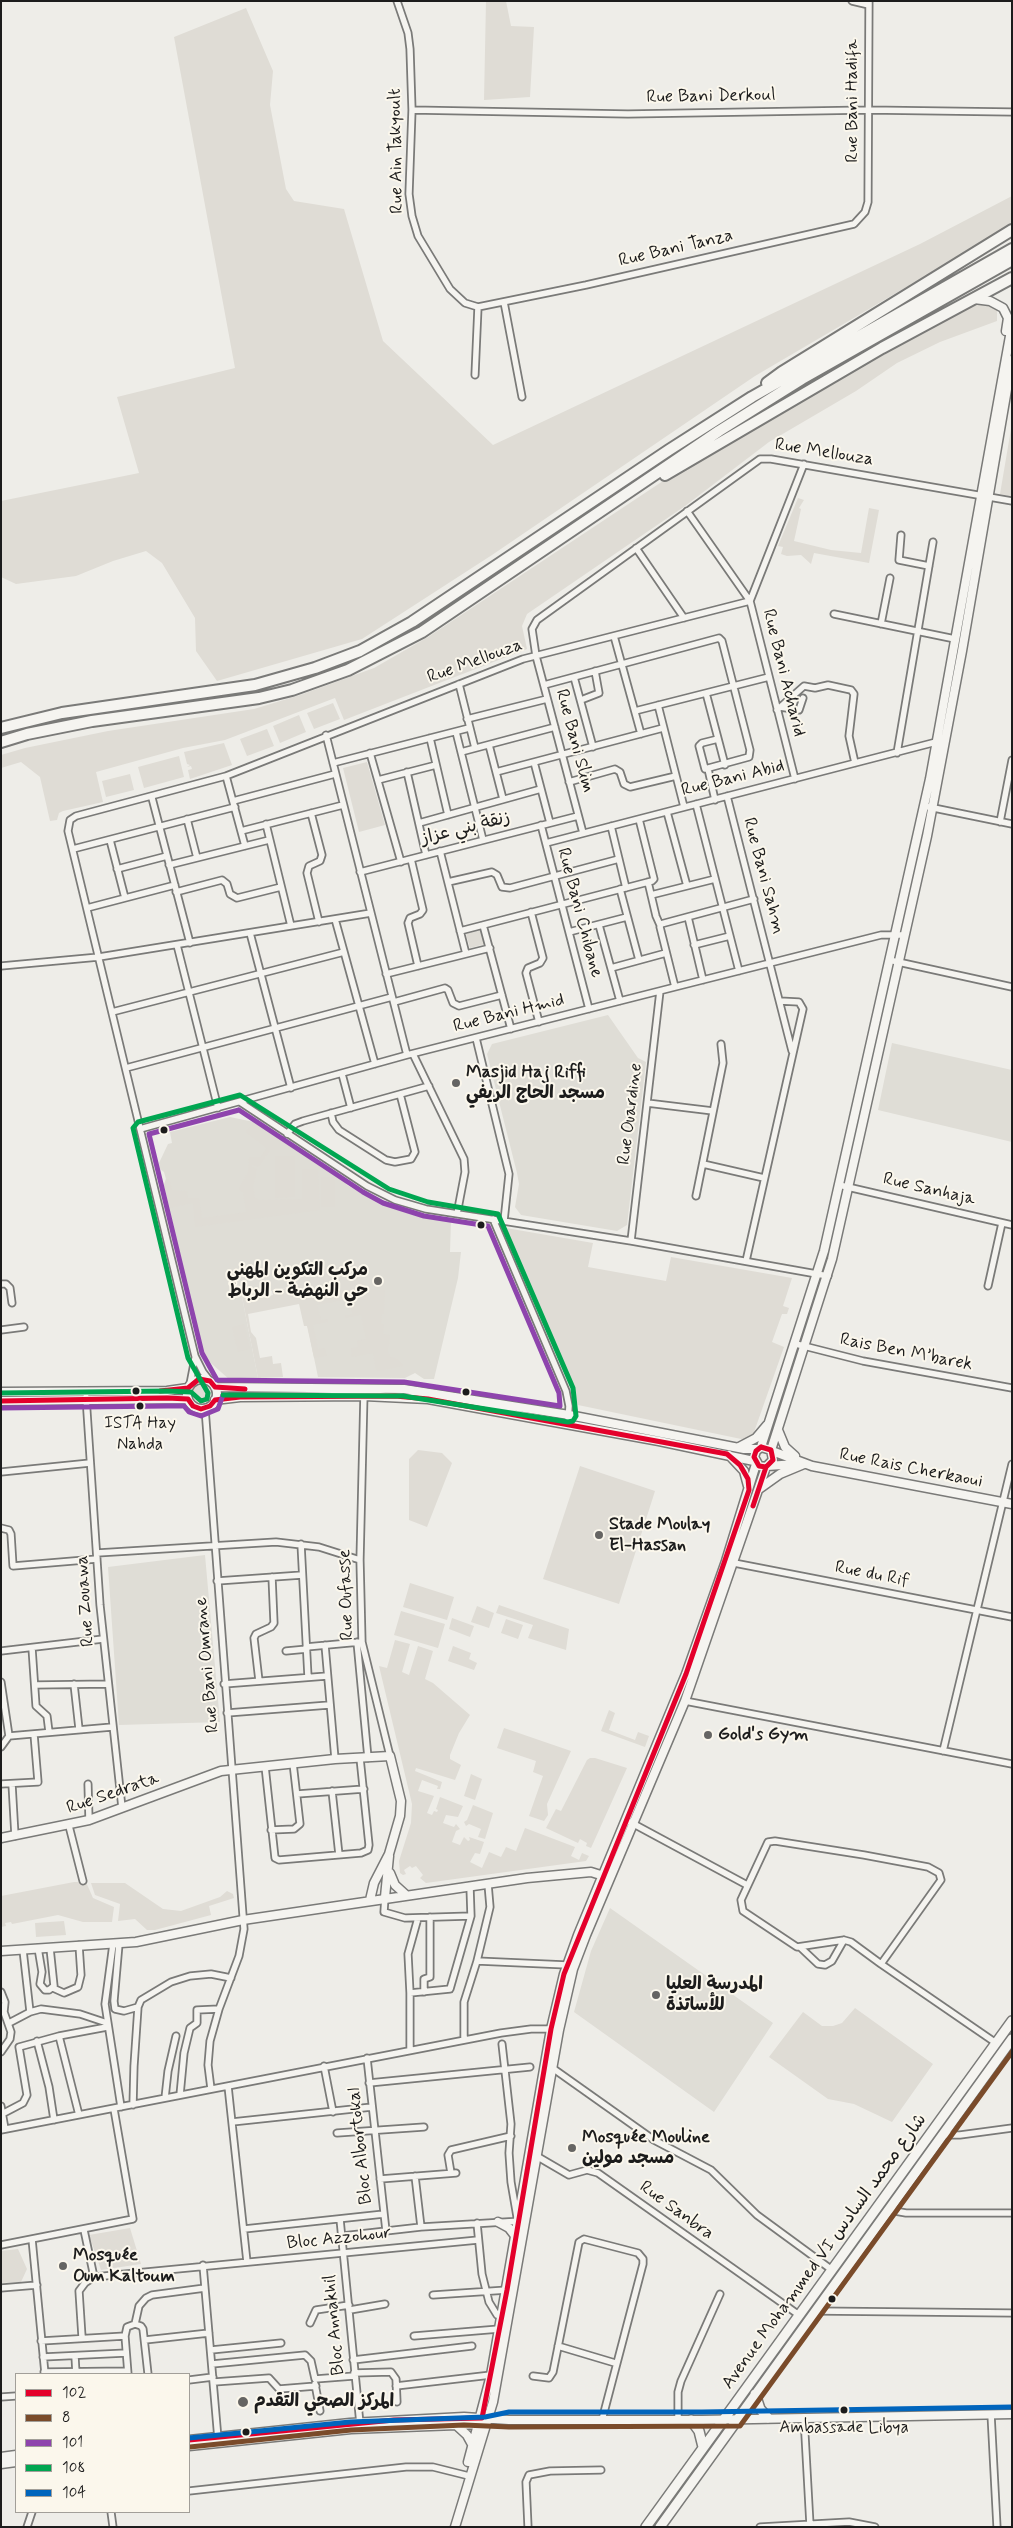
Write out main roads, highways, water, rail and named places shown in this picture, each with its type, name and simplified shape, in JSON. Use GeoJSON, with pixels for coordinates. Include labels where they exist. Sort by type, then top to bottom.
{"type":"FeatureCollection","features":[{"type":"Feature","properties":{"kind":"highway"},"geometry":{"type":"LineString","coordinates":[[752,398],[782,372],[1012,230]]}},
{"type":"Feature","properties":{"kind":"highway"},"geometry":{"type":"LineString","coordinates":[[1,728],[62,713],[255,685],[315,668],[360,651],[420,617],[669,450],[752,398],[1012,249]]}},
{"type":"Feature","properties":{"kind":"highway"},"geometry":{"type":"LineString","coordinates":[[1,742],[27,734],[92,721],[259,698],[292,690],[348,670],[422,632],[719,431],[802,379],[1012,260]]}},
{"type":"Feature","properties":{"kind":"highway"},"geometry":{"type":"LineString","coordinates":[[606,508],[631,497],[841,372],[1012,278]]}},
{"type":"Feature","properties":{"kind":"main road"},"geometry":{"type":"LineString","coordinates":[[972,300],[998,304],[1007,314],[1000,377],[1001,384]]}},
{"type":"Feature","properties":{"kind":"main road"},"geometry":{"type":"LineString","coordinates":[[450,2527],[484,2421],[505,2319],[567,1965],[685,1701],[730,1562],[749,1490],[755,1462],[754,1454],[760,1448],[772,1420],[818,1274],[889,960],[892,933],[924,806],[932,742],[955,639],[980,494],[1010,345],[1012,325]]}},
{"type":"Feature","properties":{"kind":"main road"},"geometry":{"type":"LineString","coordinates":[[630,1822],[767,1466],[773,1460],[771,1451],[828,1276],[898,962],[937,809],[946,742],[1012,360]]}},
{"type":"Feature","properties":{"kind":"main road"},"geometry":{"type":"LineString","coordinates":[[1,1401],[167,1391],[189,1386],[199,1379],[212,1384],[364,1392],[428,1399],[727,1454],[767,1466],[804,1464]]}},
{"type":"Feature","properties":{"kind":"main road"},"geometry":{"type":"LineString","coordinates":[[212,1384],[215,1400]]}},
{"type":"Feature","properties":{"kind":"main road"},"geometry":{"type":"LineString","coordinates":[[189,1386],[188,1399],[193,1406],[205,1408],[215,1400],[240,1397],[364,1392],[429,1392],[569,1415],[738,1447],[760,1448],[804,1464]]}},
{"type":"Feature","properties":{"kind":"main road"},"geometry":{"type":"LineString","coordinates":[[1,1392],[188,1399]]}},
{"type":"Feature","properties":{"kind":"main road"},"geometry":{"type":"LineString","coordinates":[[738,1447],[758,1436],[772,1420]]}},
{"type":"Feature","properties":{"kind":"main road"},"geometry":{"type":"LineString","coordinates":[[778,1430],[785,1447],[804,1464]]}},
{"type":"Feature","properties":{"kind":"main road"},"geometry":{"type":"LineString","coordinates":[[727,1454],[744,1471],[749,1490]]}},
{"type":"Feature","properties":{"kind":"main road"},"geometry":{"type":"LineString","coordinates":[[759,1489],[780,1474],[804,1464]]}},
{"type":"Feature","properties":{"kind":"main road","name":"Rue Rais Cherkaoui"},"geometry":{"type":"LineString","coordinates":[[804,1464],[1012,1504]]}},
{"type":"Feature","properties":{"kind":"main road","name":"Rue Sedrata"},"geometry":{"type":"LineString","coordinates":[[2,1838],[68,1826],[89,1820],[183,1784],[232,1769],[335,1759],[390,1756]]}},
{"type":"Feature","properties":{"kind":"main road","name":"Rue Oufasse"},"geometry":{"type":"LineString","coordinates":[[370,1900],[374,1883],[389,1854],[400,1816],[400,1801],[390,1756]]}},
{"type":"Feature","properties":{"kind":"main road","name":"Rue Oufasse"},"geometry":{"type":"LineString","coordinates":[[385,1897],[389,1871],[389,1854]]}},
{"type":"Feature","properties":{"kind":"main road"},"geometry":{"type":"LineString","coordinates":[[389,1871],[395,1885],[406,1895]]}},
{"type":"Feature","properties":{"kind":"main road"},"geometry":{"type":"LineString","coordinates":[[1,1951],[136,1942],[243,1920],[385,1897],[577,1872],[591,1872],[607,1877]]}},
{"type":"Feature","properties":{"kind":"main road"},"geometry":{"type":"LineString","coordinates":[[555,2029],[607,1877]]}},
{"type":"Feature","properties":{"kind":"main road","name":"Avenue Mohammed VI شارع محمد السادس"},"geometry":{"type":"LineString","coordinates":[[646,2527],[1012,2020]]}},
{"type":"Feature","properties":{"kind":"main road","name":"Avenue Mohammed VI شارع محمد السادس"},"geometry":{"type":"LineString","coordinates":[[660,2527],[1012,2039]]}},
{"type":"Feature","properties":{"kind":"main road"},"geometry":{"type":"LineString","coordinates":[[510,2289],[516,2237],[522,2221]]}},
{"type":"Feature","properties":{"kind":"main road"},"geometry":{"type":"LineString","coordinates":[[498,2222],[509,2228],[516,2237]]}},
{"type":"Feature","properties":{"kind":"main road"},"geometry":{"type":"LineString","coordinates":[[455,2527],[473,2446],[484,2421],[499,2329],[505,2319]]}},
{"type":"Feature","properties":{"kind":"main road"},"geometry":{"type":"LineString","coordinates":[[755,2394],[760,2408],[768,2418]]}},
{"type":"Feature","properties":{"kind":"main road"},"geometry":{"type":"LineString","coordinates":[[190,2440],[218,2440],[360,2426],[509,2420],[724,2420],[1012,2414]]}},
{"type":"Feature","properties":{"kind":"main road"},"geometry":{"type":"LineString","coordinates":[[691,2420],[701,2434],[703,2447]]}},
{"type":"Feature","properties":{"kind":"main road"},"geometry":{"type":"LineString","coordinates":[[360,2426],[455,2424],[484,2421]]}},
{"type":"Feature","properties":{"kind":"main road"},"geometry":{"type":"LineString","coordinates":[[455,2424],[467,2434],[473,2446]]}},
{"type":"Feature","properties":{"kind":"main road"},"geometry":{"type":"LineString","coordinates":[[190,2446],[218,2440]]}},
{"type":"Feature","properties":{"kind":"main road"},"geometry":{"type":"LineString","coordinates":[[1,2456],[15,2455]]}},
{"type":"Feature","properties":{"kind":"main road"},"geometry":{"type":"LineString","coordinates":[[1,2464],[15,2462]]}},
{"type":"Feature","properties":{"kind":"place","name":"Masjid Haj Riffi مسجد الحاج الريفي"},"geometry":{"type":"Point","coordinates":[456,1083]}},
{"type":"Feature","properties":{"kind":"place","name":"مركب التكوين المهني حي النهضة - الرباط"},"geometry":{"type":"Point","coordinates":[378,1281]}},
{"type":"Feature","properties":{"kind":"place","name":"ISTA Hay Nahda"},"geometry":{"type":"Point","coordinates":[140,1406]}},
{"type":"Feature","properties":{"kind":"place","name":"Stade Moulay El-Hassan"},"geometry":{"type":"Point","coordinates":[599,1535]}},
{"type":"Feature","properties":{"kind":"place","name":"Gold's Gym"},"geometry":{"type":"Point","coordinates":[708,1735]}},
{"type":"Feature","properties":{"kind":"place","name":"المدرسة العليا للأساتذة"},"geometry":{"type":"Point","coordinates":[656,1995]}},
{"type":"Feature","properties":{"kind":"place","name":"Mosquée Mouline مسجد مولين"},"geometry":{"type":"Point","coordinates":[572,2148]}},
{"type":"Feature","properties":{"kind":"place","name":"Mosquée Oum Kaltoum"},"geometry":{"type":"Point","coordinates":[63,2266]}},
{"type":"Feature","properties":{"kind":"place","name":"المركز الصحي التقدم"},"geometry":{"type":"Point","coordinates":[243,2402]}},
{"type":"Feature","properties":{"kind":"place","name":"Ambassade Libya"},"geometry":{"type":"Point","coordinates":[844,2410]}}]}
